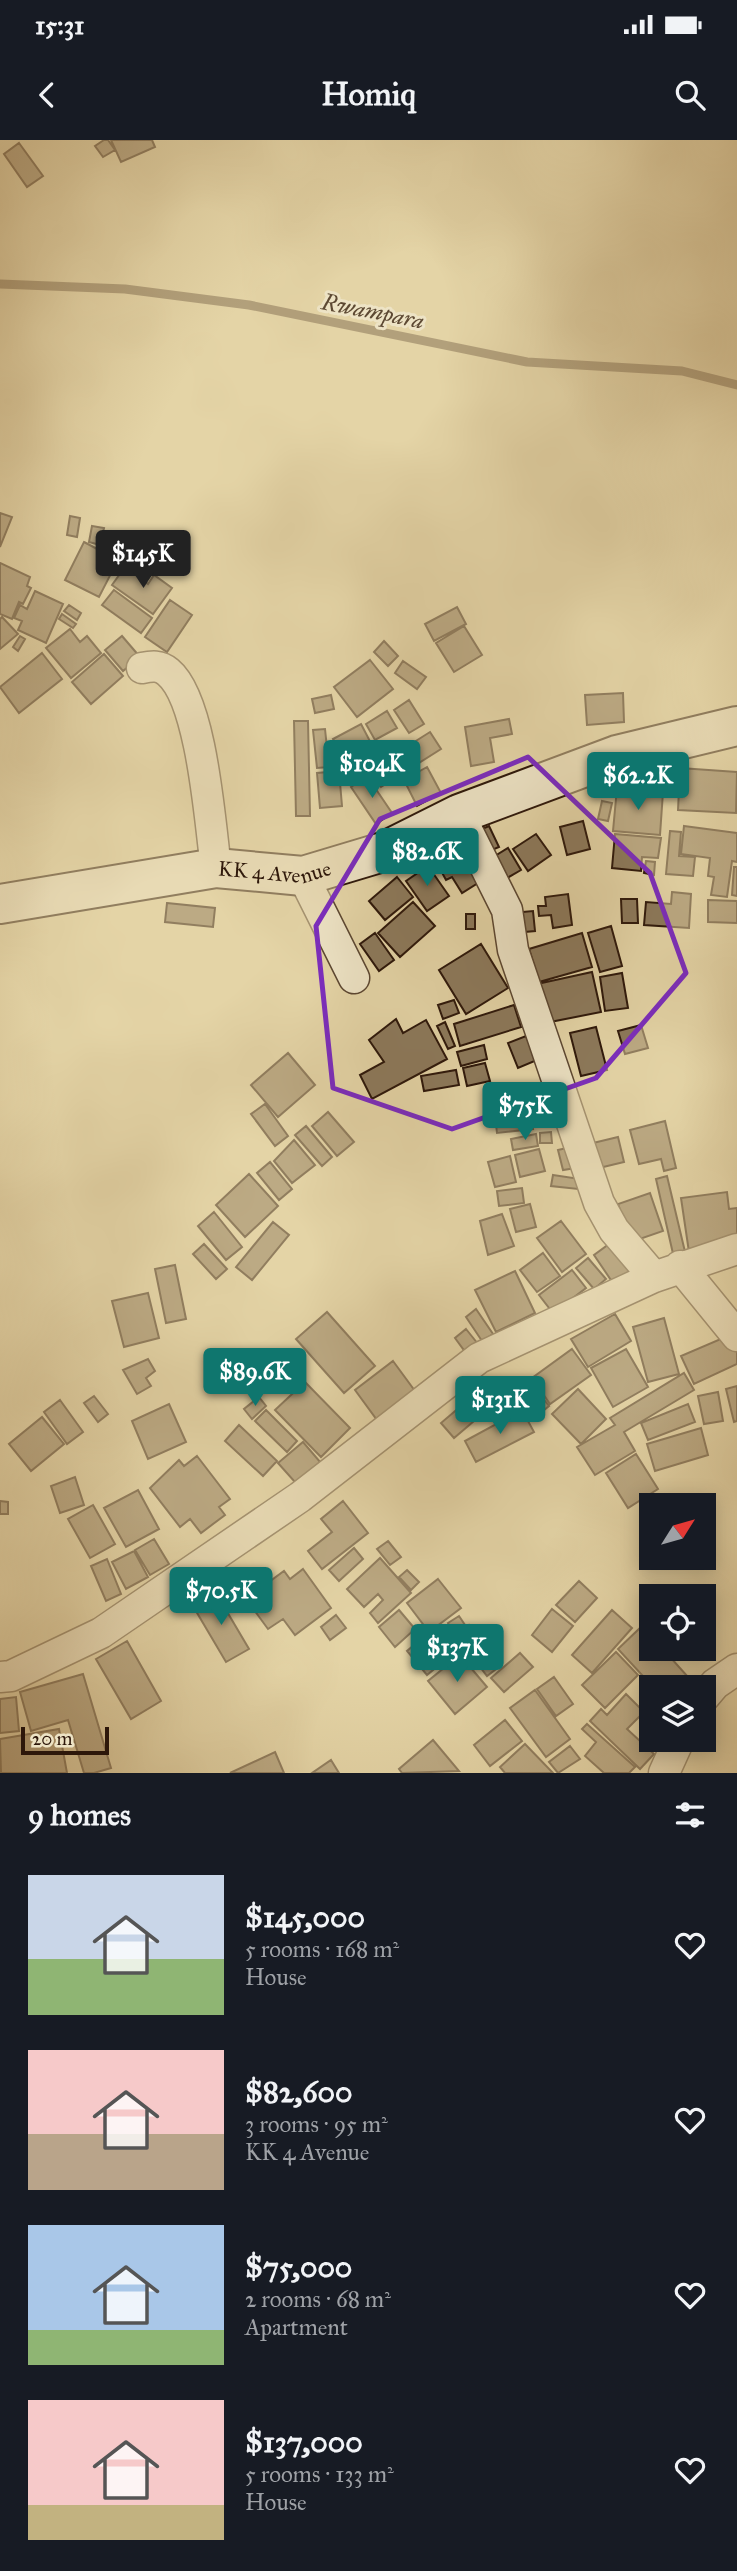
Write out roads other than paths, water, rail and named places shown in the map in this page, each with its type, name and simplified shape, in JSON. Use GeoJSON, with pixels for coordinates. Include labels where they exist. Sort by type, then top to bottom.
{"type":"FeatureCollection","features":[{"type":"Feature","properties":{"kind":"main road","name":"KK 4 Avenue"},"geometry":{"type":"LineString","coordinates":[[0,904],[216,868],[303,876],[383,852],[459,814],[617,755],[737,726]]}},
{"type":"Feature","properties":{"kind":"street"},"geometry":{"type":"LineString","coordinates":[[142,668],[153,666],[166,670],[179,687],[189,708],[199,747],[216,868]]}},
{"type":"Feature","properties":{"kind":"street"},"geometry":{"type":"LineString","coordinates":[[459,814],[507,910],[513,950],[599,1203],[614,1230],[667,1272],[737,1336]]}},
{"type":"Feature","properties":{"kind":"street"},"geometry":{"type":"LineString","coordinates":[[303,876],[354,978]]}},
{"type":"Feature","properties":{"kind":"street"},"geometry":{"type":"LineString","coordinates":[[0,1677],[11,1676],[102,1633],[300,1497],[479,1358],[667,1272],[737,1249]]}},
{"type":"Feature","properties":{"kind":"street"},"geometry":{"type":"LineString","coordinates":[[716,1683],[737,1669]]}},
{"type":"Feature","properties":{"kind":"street"},"geometry":{"type":"LineString","coordinates":[[664,1773],[674,1752]]}},
{"type":"Feature","properties":{"kind":"waterway","name":"Rwampara"},"geometry":{"type":"LineString","coordinates":[[0,284],[125,289],[249,305],[527,362],[682,371],[737,385]]}}]}
